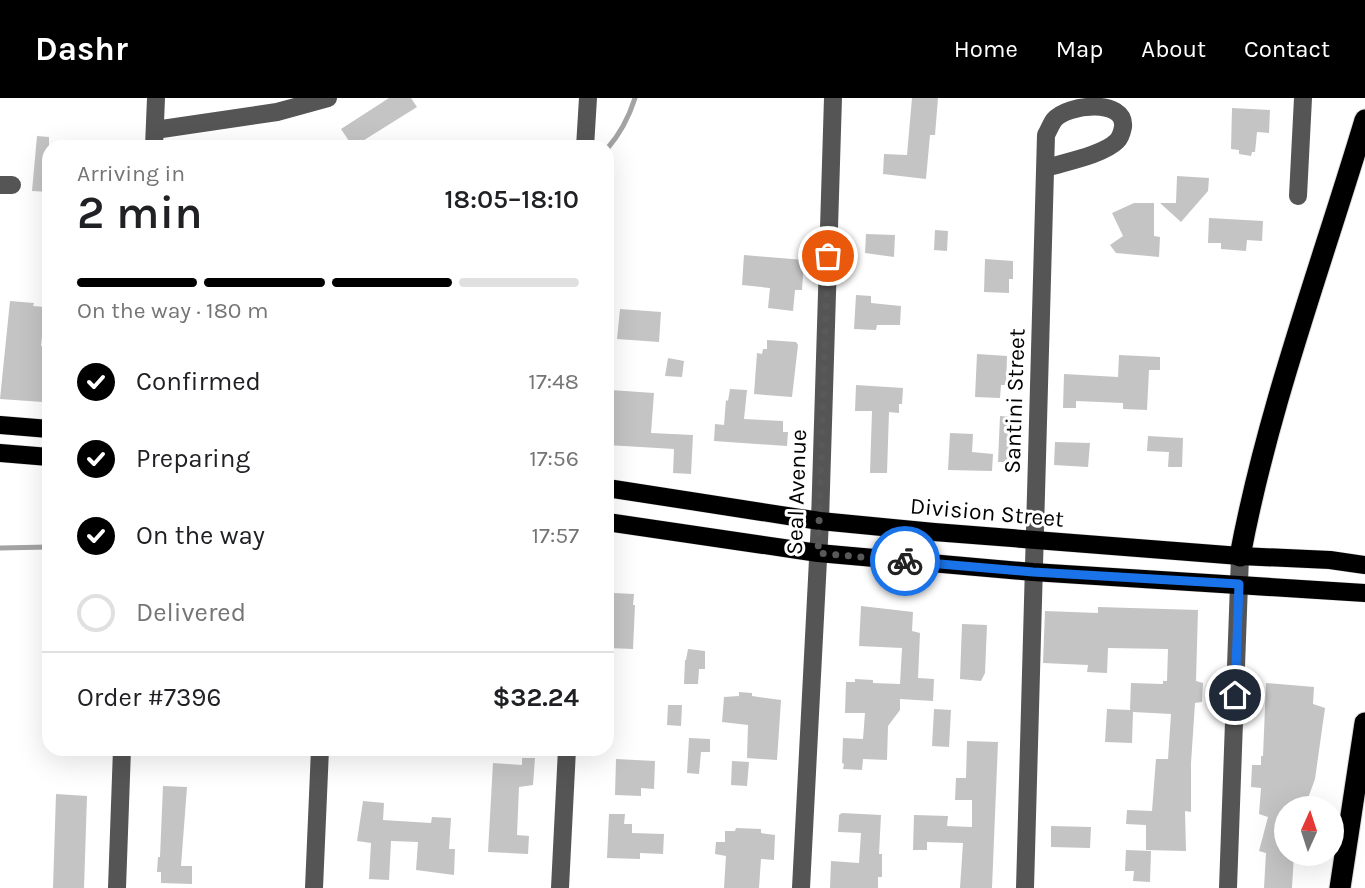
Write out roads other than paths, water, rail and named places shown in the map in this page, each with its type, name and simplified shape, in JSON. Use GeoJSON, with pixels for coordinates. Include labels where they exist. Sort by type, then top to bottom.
{"type":"FeatureCollection","features":[{"type":"Feature","properties":{"kind":"highway"},"geometry":{"type":"LineString","coordinates":[[1240,556],[1279,396],[1365,120]]}},
{"type":"Feature","properties":{"kind":"highway"},"geometry":{"type":"LineString","coordinates":[[1340,888],[1365,723]]}},
{"type":"Feature","properties":{"kind":"main road"},"geometry":{"type":"LineString","coordinates":[[0,425],[42,428]]}},
{"type":"Feature","properties":{"kind":"main road"},"geometry":{"type":"LineString","coordinates":[[0,453],[42,456]]}},
{"type":"Feature","properties":{"kind":"main road","name":"Division Street"},"geometry":{"type":"LineString","coordinates":[[614,489],[820,520],[1034,541],[1330,560],[1365,565]]}},
{"type":"Feature","properties":{"kind":"main road"},"geometry":{"type":"LineString","coordinates":[[614,523],[818,553],[1033,572],[1365,593]]}},
{"type":"Feature","properties":{"kind":"street"},"geometry":{"type":"LineString","coordinates":[[156,98],[154,139],[328,98]]}},
{"type":"Feature","properties":{"kind":"street"},"geometry":{"type":"LineString","coordinates":[[585,140],[589,98]]}},
{"type":"Feature","properties":{"kind":"street","name":"Seal Avenue"},"geometry":{"type":"LineString","coordinates":[[801,888],[820,520],[834,98]]}},
{"type":"Feature","properties":{"kind":"street"},"geometry":{"type":"LineString","coordinates":[[1298,196],[1303,98]]}},
{"type":"Feature","properties":{"kind":"street","name":"Santini Street"},"geometry":{"type":"LineString","coordinates":[[1026,888],[1046,135],[1054,120],[1066,111],[1084,106],[1116,109],[1123,119],[1123,130],[1118,140],[1107,148],[1046,168]]}},
{"type":"Feature","properties":{"kind":"street"},"geometry":{"type":"LineString","coordinates":[[1228,888],[1240,556]]}},
{"type":"Feature","properties":{"kind":"street"},"geometry":{"type":"LineString","coordinates":[[117,888],[122,756]]}},
{"type":"Feature","properties":{"kind":"street"},"geometry":{"type":"LineString","coordinates":[[314,888],[320,756]]}},
{"type":"Feature","properties":{"kind":"street"},"geometry":{"type":"LineString","coordinates":[[560,888],[566,756]]}},
{"type":"Feature","properties":{"kind":"waterway"},"geometry":{"type":"LineString","coordinates":[[614,140],[624,125],[635,98]]}},
{"type":"Feature","properties":{"kind":"waterway"},"geometry":{"type":"LineString","coordinates":[[0,548],[42,547]]}}]}
